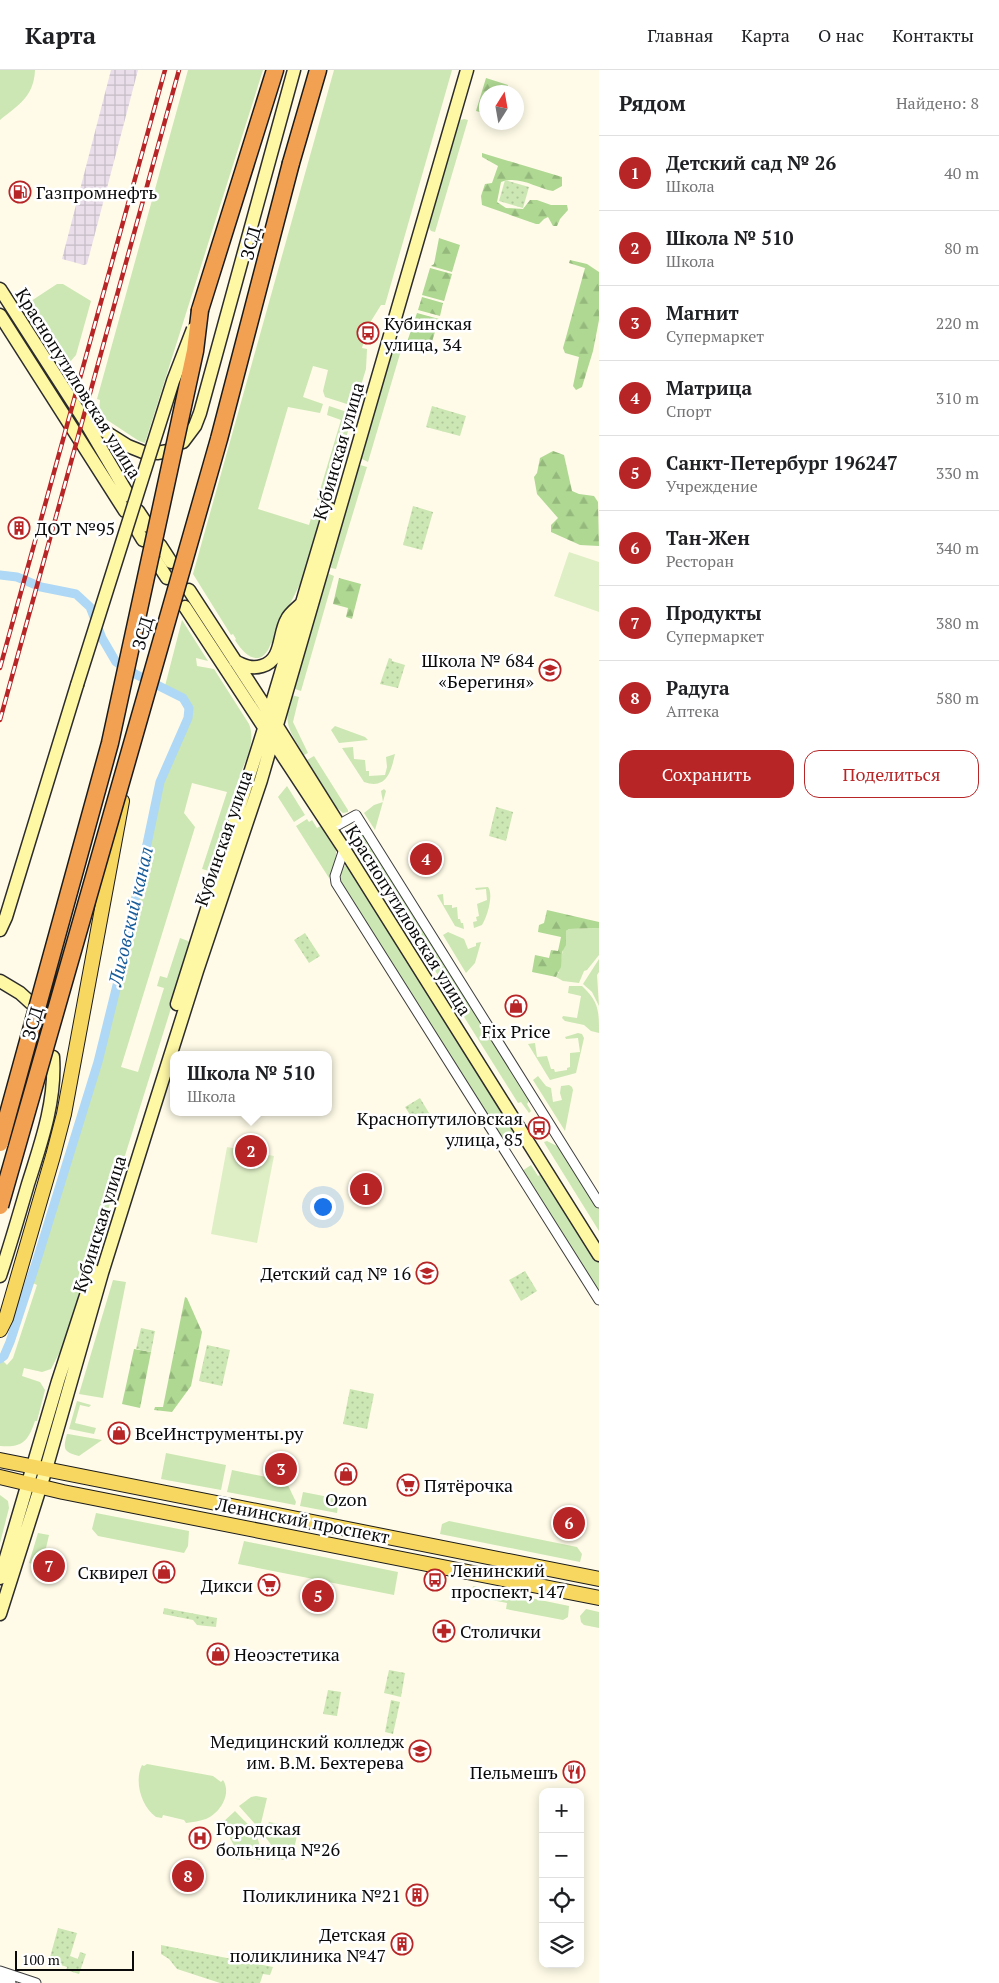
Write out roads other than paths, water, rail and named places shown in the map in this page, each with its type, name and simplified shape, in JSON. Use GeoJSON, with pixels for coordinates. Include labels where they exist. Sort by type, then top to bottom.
{"type":"FeatureCollection","features":[{"type":"Feature","properties":{"kind":"highway","name":"ЗСД"},"geometry":{"type":"LineString","coordinates":[[0,1143],[110,743],[196,351],[200,310],[275,70]]}},
{"type":"Feature","properties":{"kind":"highway","name":"ЗСД"},"geometry":{"type":"LineString","coordinates":[[0,1206],[218,439],[318,70]]}},
{"type":"Feature","properties":{"kind":"main road"},"geometry":{"type":"LineString","coordinates":[[183,442],[195,426],[206,392],[294,70]]}},
{"type":"Feature","properties":{"kind":"main road","name":"Кубинская улица"},"geometry":{"type":"LineString","coordinates":[[271,726],[269,713],[303,603],[458,70]]}},
{"type":"Feature","properties":{"kind":"main road","name":"Кубинская улица"},"geometry":{"type":"LineString","coordinates":[[40,1468],[58,1381],[271,726],[467,70]]}},
{"type":"Feature","properties":{"kind":"main road","name":"Краснопутиловская улица"},"geometry":{"type":"LineString","coordinates":[[0,288],[83,418],[129,496]]}},
{"type":"Feature","properties":{"kind":"main road"},"geometry":{"type":"LineString","coordinates":[[0,930],[6,917],[170,390],[200,310]]}},
{"type":"Feature","properties":{"kind":"main road","name":"Краснопутиловская улица"},"geometry":{"type":"LineString","coordinates":[[0,315],[125,511]]}},
{"type":"Feature","properties":{"kind":"main road"},"geometry":{"type":"LineString","coordinates":[[83,418],[128,446],[143,452]]}},
{"type":"Feature","properties":{"kind":"main road"},"geometry":{"type":"LineString","coordinates":[[138,511],[148,526]]}},
{"type":"Feature","properties":{"kind":"main road"},"geometry":{"type":"LineString","coordinates":[[134,525],[143,540]]}},
{"type":"Feature","properties":{"kind":"main road"},"geometry":{"type":"LineString","coordinates":[[160,545],[171,562]]}},
{"type":"Feature","properties":{"kind":"main road"},"geometry":{"type":"LineString","coordinates":[[156,560],[167,578]]}},
{"type":"Feature","properties":{"kind":"main road"},"geometry":{"type":"LineString","coordinates":[[189,590],[269,713]]}},
{"type":"Feature","properties":{"kind":"main road"},"geometry":{"type":"LineString","coordinates":[[235,661],[250,667],[268,664],[277,652],[286,619],[303,603]]}},
{"type":"Feature","properties":{"kind":"main road","name":"Краснопутиловская улица"},"geometry":{"type":"LineString","coordinates":[[185,607],[250,708],[271,726],[338,825],[599,1240]]}},
{"type":"Feature","properties":{"kind":"main road","name":"Краснопутиловская улица"},"geometry":{"type":"LineString","coordinates":[[271,726],[274,740],[599,1255]]}},
{"type":"Feature","properties":{"kind":"main road","name":"Кубинская улица"},"geometry":{"type":"LineString","coordinates":[[172,1051],[274,740]]}},
{"type":"Feature","properties":{"kind":"main road"},"geometry":{"type":"LineString","coordinates":[[0,1330],[6,1318],[54,1156],[74,1068],[110,871],[128,753]]}},
{"type":"Feature","properties":{"kind":"main road"},"geometry":{"type":"LineString","coordinates":[[0,981],[20,993],[31,1003]]}},
{"type":"Feature","properties":{"kind":"main road"},"geometry":{"type":"LineString","coordinates":[[0,1276],[52,1100],[53,1057]]}},
{"type":"Feature","properties":{"kind":"main road","name":"Кубинская улица"},"geometry":{"type":"LineString","coordinates":[[0,1578],[40,1468],[170,1057]]}},
{"type":"Feature","properties":{"kind":"main road"},"geometry":{"type":"LineString","coordinates":[[0,1316],[12,1297]]}},
{"type":"Feature","properties":{"kind":"main road","name":"Ленинский проспект"},"geometry":{"type":"LineString","coordinates":[[0,1460],[599,1579]]}},
{"type":"Feature","properties":{"kind":"main road","name":"Ленинский проспект"},"geometry":{"type":"LineString","coordinates":[[0,1477],[599,1598]]}},
{"type":"Feature","properties":{"kind":"main road","name":"Кубинская улица"},"geometry":{"type":"LineString","coordinates":[[0,1614],[34,1485]]}},
{"type":"Feature","properties":{"kind":"street"},"geometry":{"type":"LineString","coordinates":[[338,825],[356,815],[599,1203]]}},
{"type":"Feature","properties":{"kind":"street"},"geometry":{"type":"LineString","coordinates":[[344,849],[335,876],[336,883],[599,1300]]}},
{"type":"Feature","properties":{"kind":"street"},"geometry":{"type":"LineString","coordinates":[[0,1971],[36,1983]]}},
{"type":"Feature","properties":{"kind":"street"},"geometry":{"type":"LineString","coordinates":[[0,1979],[11,1983]]}},
{"type":"Feature","properties":{"kind":"waterway","name":"Лиговский канал"},"geometry":{"type":"LineString","coordinates":[[0,575],[17,577],[41,587],[76,594],[90,607],[102,638],[116,662],[137,675],[183,698],[189,708],[188,718],[160,782],[120,973],[98,1062],[10,1342],[4,1356],[0,1359]]}},
{"type":"Feature","properties":{"kind":"railway"},"geometry":{"type":"LineString","coordinates":[[0,668],[165,70]]}},
{"type":"Feature","properties":{"kind":"railway"},"geometry":{"type":"LineString","coordinates":[[0,720],[179,70]]}},
{"type":"Feature","properties":{"kind":"place","name":"Газпромнефть"},"geometry":{"type":"Point","coordinates":[20,192]}},
{"type":"Feature","properties":{"kind":"place","name":"Кубинская улица, 34"},"geometry":{"type":"Point","coordinates":[368,333]}},
{"type":"Feature","properties":{"kind":"place","name":"ДОТ №95"},"geometry":{"type":"Point","coordinates":[19,528]}},
{"type":"Feature","properties":{"kind":"place","name":"Школа № 684 «Берегиня»"},"geometry":{"type":"Point","coordinates":[550,670]}},
{"type":"Feature","properties":{"kind":"place","name":"Матрица"},"geometry":{"type":"Point","coordinates":[426,859]}},
{"type":"Feature","properties":{"kind":"place","name":"Fix Price"},"geometry":{"type":"Point","coordinates":[516,1006]}},
{"type":"Feature","properties":{"kind":"place","name":"Краснопутиловская улица, 85"},"geometry":{"type":"Point","coordinates":[539,1128]}},
{"type":"Feature","properties":{"kind":"place","name":"Школа № 510"},"geometry":{"type":"Point","coordinates":[251,1151]}},
{"type":"Feature","properties":{"kind":"place","name":"Детский сад № 26"},"geometry":{"type":"Point","coordinates":[366,1189]}},
{"type":"Feature","properties":{"kind":"place","name":"Детский сад № 16"},"geometry":{"type":"Point","coordinates":[427,1273]}},
{"type":"Feature","properties":{"kind":"place","name":"ВсеИнструменты.ру"},"geometry":{"type":"Point","coordinates":[119,1433]}},
{"type":"Feature","properties":{"kind":"place","name":"Магнит"},"geometry":{"type":"Point","coordinates":[281,1469]}},
{"type":"Feature","properties":{"kind":"place","name":"Ozon"},"geometry":{"type":"Point","coordinates":[346,1474]}},
{"type":"Feature","properties":{"kind":"place","name":"Пятёрочка"},"geometry":{"type":"Point","coordinates":[408,1485]}},
{"type":"Feature","properties":{"kind":"place","name":"Тан-Жен"},"geometry":{"type":"Point","coordinates":[569,1523]}},
{"type":"Feature","properties":{"kind":"place","name":"Продукты"},"geometry":{"type":"Point","coordinates":[49,1566]}},
{"type":"Feature","properties":{"kind":"place","name":"Сквирел"},"geometry":{"type":"Point","coordinates":[164,1572]}},
{"type":"Feature","properties":{"kind":"place","name":"Ленинский проспект, 147"},"geometry":{"type":"Point","coordinates":[435,1580]}},
{"type":"Feature","properties":{"kind":"place","name":"Дикси"},"geometry":{"type":"Point","coordinates":[269,1585]}},
{"type":"Feature","properties":{"kind":"place","name":"Санкт-Петербург 196247"},"geometry":{"type":"Point","coordinates":[318,1596]}},
{"type":"Feature","properties":{"kind":"place","name":"Столички"},"geometry":{"type":"Point","coordinates":[444,1631]}},
{"type":"Feature","properties":{"kind":"place","name":"Неоэстетика"},"geometry":{"type":"Point","coordinates":[218,1654]}},
{"type":"Feature","properties":{"kind":"place","name":"Медицинский колледж им. В.М. Бехтерева"},"geometry":{"type":"Point","coordinates":[420,1751]}},
{"type":"Feature","properties":{"kind":"place","name":"Пельмешъ"},"geometry":{"type":"Point","coordinates":[574,1772]}},
{"type":"Feature","properties":{"kind":"place","name":"Городская больница №26"},"geometry":{"type":"Point","coordinates":[200,1838]}},
{"type":"Feature","properties":{"kind":"place","name":"Радуга"},"geometry":{"type":"Point","coordinates":[188,1876]}},
{"type":"Feature","properties":{"kind":"place","name":"Поликлиника №21"},"geometry":{"type":"Point","coordinates":[417,1895]}},
{"type":"Feature","properties":{"kind":"place","name":"Детская поликлиника №47"},"geometry":{"type":"Point","coordinates":[402,1944]}}]}
